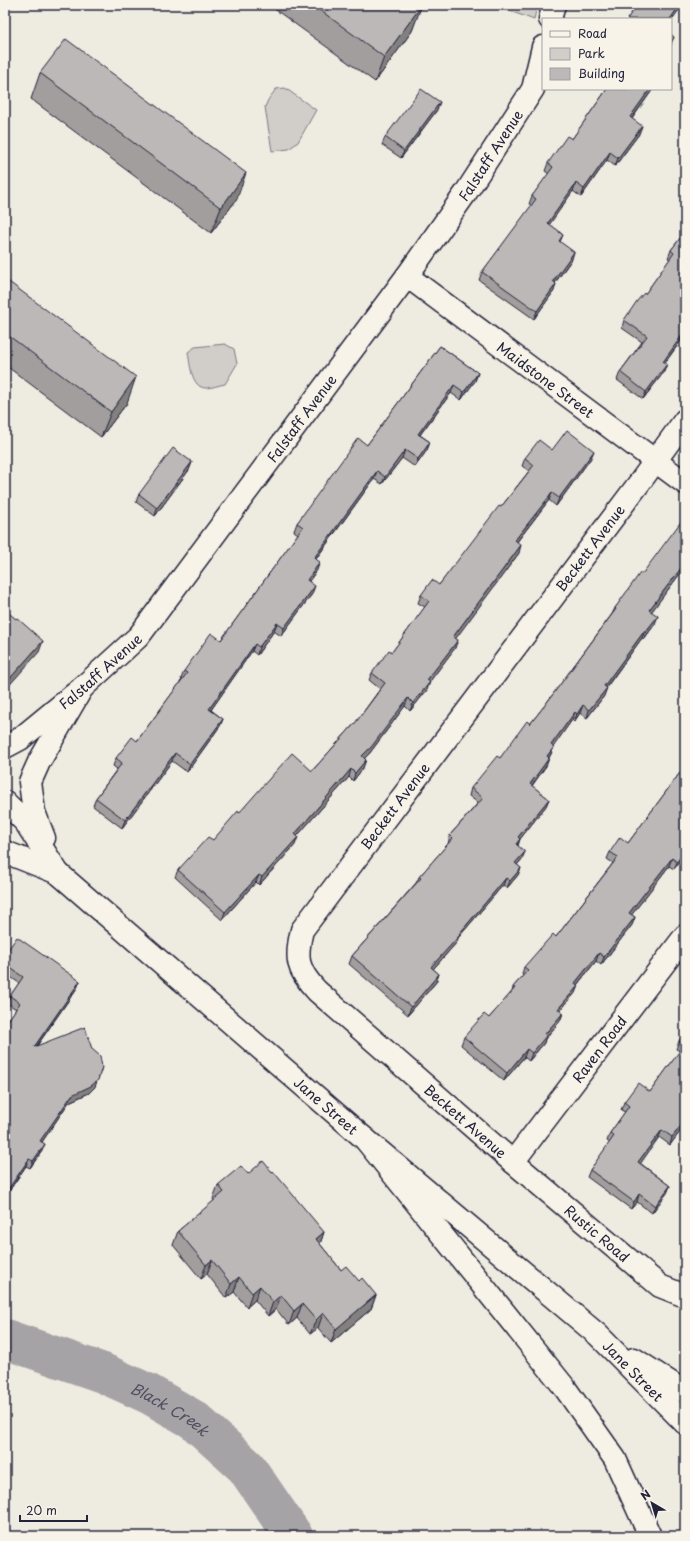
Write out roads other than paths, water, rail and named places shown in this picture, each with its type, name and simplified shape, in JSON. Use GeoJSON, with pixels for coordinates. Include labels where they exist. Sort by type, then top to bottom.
{"type":"FeatureCollection","features":[{"type":"Feature","properties":{"kind":"main road"},"geometry":{"type":"LineString","coordinates":[[550,18],[554,5]]}},
{"type":"Feature","properties":{"kind":"main road","name":"Falstaff Avenue"},"geometry":{"type":"LineString","coordinates":[[5,747],[20,739],[82,688],[139,636],[465,194],[533,88],[542,51]]}},
{"type":"Feature","properties":{"kind":"main road","name":"Maidstone Street"},"geometry":{"type":"LineString","coordinates":[[406,276],[685,483]]}},
{"type":"Feature","properties":{"kind":"main road","name":"Beckett Avenue"},"geometry":{"type":"LineString","coordinates":[[513,1162],[317,991],[306,979],[299,964],[298,947],[302,930],[656,461],[685,420]]}},
{"type":"Feature","properties":{"kind":"main road"},"geometry":{"type":"LineString","coordinates":[[58,873],[34,812],[30,782],[39,762],[82,688]]}},
{"type":"Feature","properties":{"kind":"main road","name":"Jane Street"},"geometry":{"type":"LineString","coordinates":[[5,802],[26,823],[58,873],[365,1139],[598,1335],[685,1423]]}},
{"type":"Feature","properties":{"kind":"main road","name":"Jane Street"},"geometry":{"type":"LineString","coordinates":[[5,852],[58,873]]}},
{"type":"Feature","properties":{"kind":"main road","name":"Raven Road"},"geometry":{"type":"LineString","coordinates":[[513,1162],[685,936]]}},
{"type":"Feature","properties":{"kind":"main road"},"geometry":{"type":"LineString","coordinates":[[365,1139],[565,1388],[615,1460],[650,1536]]}},
{"type":"Feature","properties":{"kind":"main road","name":"Rustic Road"},"geometry":{"type":"LineString","coordinates":[[513,1162],[660,1286],[685,1296]]}},
{"type":"Feature","properties":{"kind":"main road","name":"Jane Street"},"geometry":{"type":"LineString","coordinates":[[598,1335],[685,1392]]}},
{"type":"Feature","properties":{"kind":"waterway","name":"Black Creek"},"geometry":{"type":"LineString","coordinates":[[5,1339],[103,1373],[149,1394],[194,1420],[246,1467],[293,1536]]}}]}
